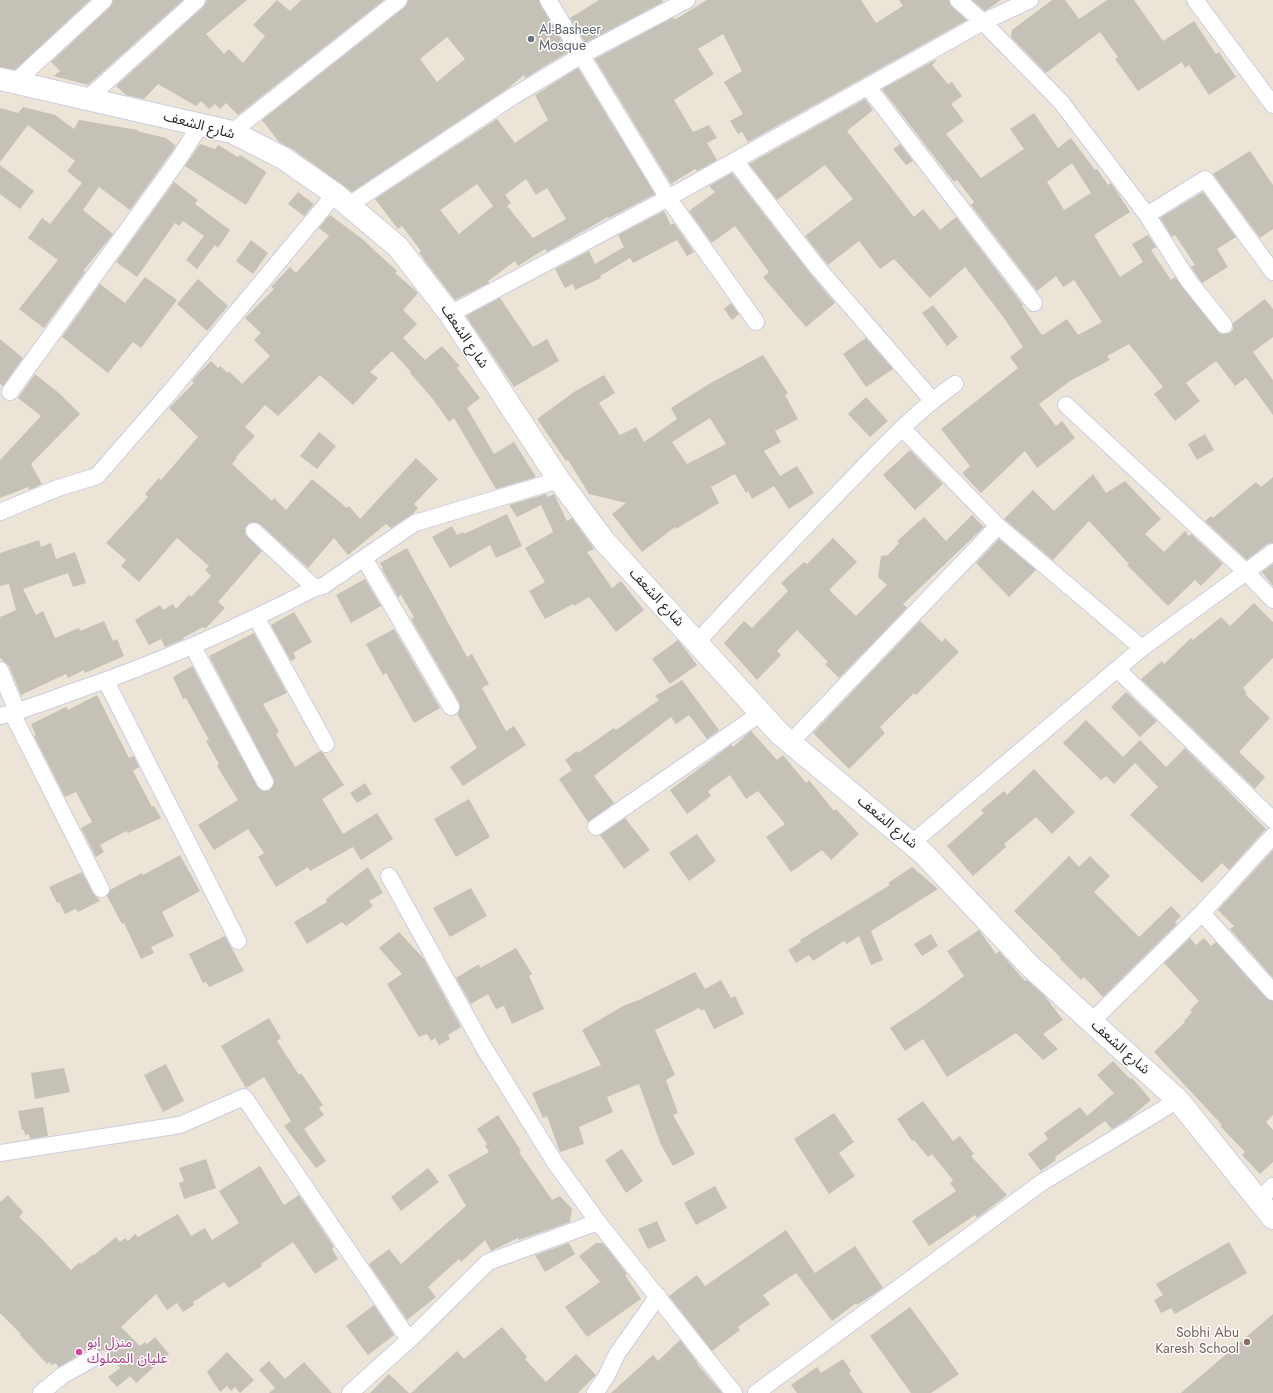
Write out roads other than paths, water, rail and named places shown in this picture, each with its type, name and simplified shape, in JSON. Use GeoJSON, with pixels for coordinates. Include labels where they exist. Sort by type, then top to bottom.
{"type":"FeatureCollection","features":[{"type":"Feature","properties":{"kind":"street"},"geometry":{"type":"LineString","coordinates":[[7,81],[104,0]]}},
{"type":"Feature","properties":{"kind":"street"},"geometry":{"type":"LineString","coordinates":[[86,100],[197,0]]}},
{"type":"Feature","properties":{"kind":"street"},"geometry":{"type":"LineString","coordinates":[[232,132],[399,0]]}},
{"type":"Feature","properties":{"kind":"street"},"geometry":{"type":"LineString","coordinates":[[548,0],[668,198],[756,322]]}},
{"type":"Feature","properties":{"kind":"street"},"geometry":{"type":"LineString","coordinates":[[958,0],[983,22],[1061,102],[1147,215],[1188,280],[1224,325]]}},
{"type":"Feature","properties":{"kind":"street"},"geometry":{"type":"LineString","coordinates":[[450,314],[668,198],[983,22],[1030,0]]}},
{"type":"Feature","properties":{"kind":"street"},"geometry":{"type":"LineString","coordinates":[[1195,0],[1273,105]]}},
{"type":"Feature","properties":{"kind":"street"},"geometry":{"type":"LineString","coordinates":[[0,512],[58,488],[96,476],[342,200],[582,55],[677,2]]}},
{"type":"Feature","properties":{"kind":"street","name":"شارع الشعف"},"geometry":{"type":"LineString","coordinates":[[7,81],[232,132],[283,158],[342,200],[398,247],[450,314],[559,480],[605,542],[790,743],[924,854],[1030,966],[1178,1100],[1266,1193],[1273,1218]]}},
{"type":"Feature","properties":{"kind":"street"},"geometry":{"type":"LineString","coordinates":[[868,86],[1034,303]]}},
{"type":"Feature","properties":{"kind":"street"},"geometry":{"type":"LineString","coordinates":[[10,392],[176,163],[201,124]]}},
{"type":"Feature","properties":{"kind":"street"},"geometry":{"type":"LineString","coordinates":[[735,161],[817,267],[932,400]]}},
{"type":"Feature","properties":{"kind":"street"},"geometry":{"type":"LineString","coordinates":[[1147,215],[1205,179],[1273,272]]}},
{"type":"Feature","properties":{"kind":"street"},"geometry":{"type":"LineString","coordinates":[[697,642],[902,428],[932,400],[955,384]]}},
{"type":"Feature","properties":{"kind":"street"},"geometry":{"type":"LineString","coordinates":[[1066,405],[1246,572],[1273,600]]}},
{"type":"Feature","properties":{"kind":"street"},"geometry":{"type":"LineString","coordinates":[[902,428],[998,526],[1142,648]]}},
{"type":"Feature","properties":{"kind":"street"},"geometry":{"type":"LineString","coordinates":[[10,713],[106,681],[193,647],[257,618],[315,588],[323,586],[415,523],[559,480]]}},
{"type":"Feature","properties":{"kind":"street"},"geometry":{"type":"LineString","coordinates":[[790,743],[998,526]]}},
{"type":"Feature","properties":{"kind":"street"},"geometry":{"type":"LineString","coordinates":[[254,531],[315,588]]}},
{"type":"Feature","properties":{"kind":"street"},"geometry":{"type":"LineString","coordinates":[[912,843],[1142,648],[1273,552]]}},
{"type":"Feature","properties":{"kind":"street"},"geometry":{"type":"LineString","coordinates":[[364,558],[451,707]]}},
{"type":"Feature","properties":{"kind":"street"},"geometry":{"type":"LineString","coordinates":[[257,618],[326,744]]}},
{"type":"Feature","properties":{"kind":"street"},"geometry":{"type":"LineString","coordinates":[[193,647],[265,782]]}},
{"type":"Feature","properties":{"kind":"street"},"geometry":{"type":"LineString","coordinates":[[1117,669],[1273,820]]}},
{"type":"Feature","properties":{"kind":"street"},"geometry":{"type":"LineString","coordinates":[[0,670],[10,713],[101,889]]}},
{"type":"Feature","properties":{"kind":"street"},"geometry":{"type":"LineString","coordinates":[[106,681],[238,941]]}},
{"type":"Feature","properties":{"kind":"street"},"geometry":{"type":"LineString","coordinates":[[596,827],[761,713]]}},
{"type":"Feature","properties":{"kind":"street"},"geometry":{"type":"LineString","coordinates":[[1091,1022],[1202,913],[1273,836]]}},
{"type":"Feature","properties":{"kind":"street"},"geometry":{"type":"LineString","coordinates":[[389,876],[484,1048],[556,1164],[598,1222],[734,1393]]}},
{"type":"Feature","properties":{"kind":"street"},"geometry":{"type":"LineString","coordinates":[[1202,913],[1273,992]]}},
{"type":"Feature","properties":{"kind":"street"},"geometry":{"type":"LineString","coordinates":[[0,1152],[180,1124],[244,1097],[409,1340]]}},
{"type":"Feature","properties":{"kind":"street"},"geometry":{"type":"LineString","coordinates":[[756,1393],[1041,1183],[1178,1100]]}},
{"type":"Feature","properties":{"kind":"street"},"geometry":{"type":"LineString","coordinates":[[350,1393],[409,1340],[488,1262],[598,1222]]}},
{"type":"Feature","properties":{"kind":"street"},"geometry":{"type":"LineString","coordinates":[[595,1393],[606,1377],[617,1354],[658,1296]]}},
{"type":"Feature","properties":{"kind":"street"},"geometry":{"type":"LineString","coordinates":[[41,1393],[63,1375],[94,1358]]}},
{"type":"Feature","properties":{"kind":"place","name":"Al-Basheer Mosque"},"geometry":{"type":"Point","coordinates":[531,39]}},
{"type":"Feature","properties":{"kind":"place","name":"Sobhi Abu Karesh School"},"geometry":{"type":"Point","coordinates":[1247,1342]}},
{"type":"Feature","properties":{"kind":"place","name":"منزل ابو عليان المملوك"},"geometry":{"type":"Point","coordinates":[79,1352]}}]}
